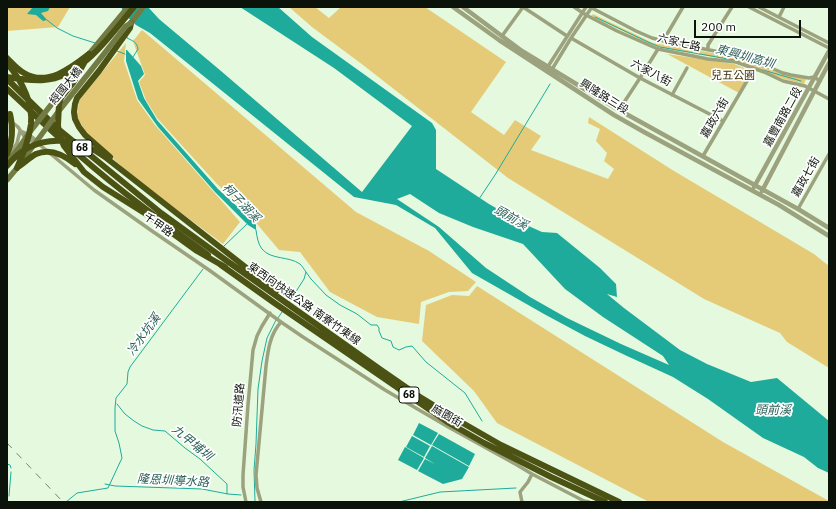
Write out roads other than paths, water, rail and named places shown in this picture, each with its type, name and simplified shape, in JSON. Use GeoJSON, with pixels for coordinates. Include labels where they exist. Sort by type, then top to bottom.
{"type":"FeatureCollection","features":[{"type":"Feature","properties":{"kind":"highway"},"geometry":{"type":"LineString","coordinates":[[7,78],[44,80],[62,76],[79,67],[94,54],[134,7]]}},
{"type":"Feature","properties":{"kind":"highway"},"geometry":{"type":"LineString","coordinates":[[131,23],[130,28],[99,71],[77,98],[74,112],[75,119],[85,135],[136,181]]}},
{"type":"Feature","properties":{"kind":"highway"},"geometry":{"type":"LineString","coordinates":[[7,58],[22,72],[33,77],[45,78],[54,76],[75,66],[89,54]]}},
{"type":"Feature","properties":{"kind":"highway"},"geometry":{"type":"LineString","coordinates":[[84,172],[64,146],[59,134],[58,112],[61,98],[73,83],[89,54]]}},
{"type":"Feature","properties":{"kind":"highway"},"geometry":{"type":"LineString","coordinates":[[7,63],[22,84],[28,97],[30,108],[31,124],[26,146],[17,168]]}},
{"type":"Feature","properties":{"kind":"highway","name":"東西向快速公路 南寮竹東線"},"geometry":{"type":"LineString","coordinates":[[7,78],[57,128],[160,215],[225,267],[273,302],[449,423],[484,443],[551,477],[606,502]]}},
{"type":"Feature","properties":{"kind":"highway","name":"東西向快速公路 南寮竹東線"},"geometry":{"type":"LineString","coordinates":[[7,89],[80,156],[160,215],[420,397],[501,445],[619,502]]}},
{"type":"Feature","properties":{"kind":"highway"},"geometry":{"type":"LineString","coordinates":[[7,109],[12,121],[12,140],[7,154]]}},
{"type":"Feature","properties":{"kind":"highway"},"geometry":{"type":"LineString","coordinates":[[7,166],[27,148],[38,143],[49,141],[68,141],[86,146],[96,151],[136,181],[314,323]]}},
{"type":"Feature","properties":{"kind":"highway"},"geometry":{"type":"LineString","coordinates":[[17,168],[36,154],[44,152],[60,154],[68,158],[103,187],[146,214],[197,251],[225,267]]}},
{"type":"Feature","properties":{"kind":"main road","name":"經國大橋"},"geometry":{"type":"LineString","coordinates":[[7,161],[18,149],[89,54],[128,7]]}},
{"type":"Feature","properties":{"kind":"main road","name":"經國大橋"},"geometry":{"type":"LineString","coordinates":[[7,180],[58,112],[126,26],[131,23],[143,7]]}},
{"type":"Feature","properties":{"kind":"street","name":"興隆路三段"},"geometry":{"type":"LineString","coordinates":[[453,7],[499,40],[549,70],[798,208],[829,228]]}},
{"type":"Feature","properties":{"kind":"street","name":"興隆路三段"},"geometry":{"type":"LineString","coordinates":[[463,7],[549,70],[614,115],[760,194],[829,236]]}},
{"type":"Feature","properties":{"kind":"street"},"geometry":{"type":"LineString","coordinates":[[502,36],[522,7]]}},
{"type":"Feature","properties":{"kind":"street","name":"六家八街"},"geometry":{"type":"LineString","coordinates":[[522,7],[569,37],[640,78],[723,121]]}},
{"type":"Feature","properties":{"kind":"street","name":"六家七路"},"geometry":{"type":"LineString","coordinates":[[574,7],[617,31],[658,49],[708,59],[736,62],[764,72],[783,81],[805,86],[829,99]]}},
{"type":"Feature","properties":{"kind":"street"},"geometry":{"type":"LineString","coordinates":[[585,14],[586,7]]}},
{"type":"Feature","properties":{"kind":"street"},"geometry":{"type":"LineString","coordinates":[[549,70],[569,37],[591,7]]}},
{"type":"Feature","properties":{"kind":"street","name":"六家七路"},"geometry":{"type":"LineString","coordinates":[[591,7],[652,38],[725,53],[766,66],[783,74],[809,78],[814,77]]}},
{"type":"Feature","properties":{"kind":"street"},"geometry":{"type":"LineString","coordinates":[[663,41],[683,7]]}},
{"type":"Feature","properties":{"kind":"street"},"geometry":{"type":"LineString","coordinates":[[708,50],[708,46],[732,7]]}},
{"type":"Feature","properties":{"kind":"street"},"geometry":{"type":"LineString","coordinates":[[749,7],[829,50]]}},
{"type":"Feature","properties":{"kind":"street"},"geometry":{"type":"LineString","coordinates":[[759,7],[829,43]]}},
{"type":"Feature","properties":{"kind":"street"},"geometry":{"type":"LineString","coordinates":[[778,18],[784,7]]}},
{"type":"Feature","properties":{"kind":"street"},"geometry":{"type":"LineString","coordinates":[[619,110],[658,49]]}},
{"type":"Feature","properties":{"kind":"street","name":"嘉豐南路二段"},"geometry":{"type":"LineString","coordinates":[[752,190],[829,50]]}},
{"type":"Feature","properties":{"kind":"street","name":"嘉豐南路二段"},"geometry":{"type":"LineString","coordinates":[[760,194],[829,63]]}},
{"type":"Feature","properties":{"kind":"street"},"geometry":{"type":"LineString","coordinates":[[672,95],[687,68]]}},
{"type":"Feature","properties":{"kind":"street","name":"嘉政六街"},"geometry":{"type":"LineString","coordinates":[[703,156],[754,69]]}},
{"type":"Feature","properties":{"kind":"street"},"geometry":{"type":"LineString","coordinates":[[814,77],[820,81]]}},
{"type":"Feature","properties":{"kind":"street","name":"千甲路"},"geometry":{"type":"LineString","coordinates":[[7,118],[18,127],[20,131],[27,133],[37,140],[40,145],[94,190],[281,322]]}},
{"type":"Feature","properties":{"kind":"street"},"geometry":{"type":"LineString","coordinates":[[7,161],[17,143],[20,131]]}},
{"type":"Feature","properties":{"kind":"street"},"geometry":{"type":"LineString","coordinates":[[7,184],[35,149],[40,145]]}},
{"type":"Feature","properties":{"kind":"street"},"geometry":{"type":"LineString","coordinates":[[13,150],[15,154],[22,159],[27,159]]}},
{"type":"Feature","properties":{"kind":"street","name":"嘉政七街"},"geometry":{"type":"LineString","coordinates":[[798,208],[829,155]]}},
{"type":"Feature","properties":{"kind":"street","name":"防汛道路"},"geometry":{"type":"LineString","coordinates":[[246,502],[243,487],[243,475],[253,350],[257,336],[270,314]]}},
{"type":"Feature","properties":{"kind":"street"},"geometry":{"type":"LineString","coordinates":[[262,502],[257,488],[256,475],[267,352],[276,328],[281,322]]}},
{"type":"Feature","properties":{"kind":"street","name":"麻園街"},"geometry":{"type":"LineString","coordinates":[[281,322],[385,390],[450,428],[532,474],[584,501],[589,502]]}},
{"type":"Feature","properties":{"kind":"street"},"geometry":{"type":"LineString","coordinates":[[522,502],[520,492],[532,474]]}},
{"type":"Feature","properties":{"kind":"water"},"geometry":{"type":"Polygon","coordinates":[[[33,7],[50,7],[48,11],[41,13],[47,20],[43,21],[36,15],[27,14],[33,7]]]}},
{"type":"Feature","properties":{"kind":"water","name":"頭前溪"},"geometry":{"type":"Polygon","coordinates":[[[121,7],[148,7],[159,19],[362,192],[412,126],[334,68],[240,7],[278,7],[312,37],[432,123],[436,130],[436,169],[489,204],[524,224],[542,232],[557,233],[600,268],[616,284],[617,297],[607,294],[680,350],[707,364],[751,382],[777,378],[829,421],[829,473],[818,468],[804,457],[763,438],[708,399],[673,377],[585,336],[472,273],[435,228],[396,205],[354,197],[150,33],[136,25],[126,16],[121,7]],[[410,194],[397,199],[439,227],[486,268],[530,297],[567,318],[669,365],[663,356],[603,317],[565,289],[523,244],[473,227],[439,213],[410,194]]]}},
{"type":"Feature","properties":{"kind":"water"},"geometry":{"type":"Polygon","coordinates":[[[126,50],[141,66],[144,74],[138,81],[144,98],[157,120],[218,189],[253,221],[256,225],[256,230],[248,225],[215,192],[158,127],[138,99],[126,61],[126,50]]]}},
{"type":"Feature","properties":{"kind":"water"},"geometry":{"type":"Polygon","coordinates":[[[419,423],[438,433],[431,445],[413,435],[419,423]]]}},
{"type":"Feature","properties":{"kind":"water"},"geometry":{"type":"Polygon","coordinates":[[[439,434],[475,454],[469,466],[432,445],[439,434]]]}},
{"type":"Feature","properties":{"kind":"water"},"geometry":{"type":"Polygon","coordinates":[[[412,436],[430,446],[424,457],[406,447],[412,436]]]}},
{"type":"Feature","properties":{"kind":"water"},"geometry":{"type":"Polygon","coordinates":[[[432,446],[469,467],[462,479],[443,484],[418,471],[425,459],[435,464],[425,458],[432,446]]]}},
{"type":"Feature","properties":{"kind":"water"},"geometry":{"type":"Polygon","coordinates":[[[405,447],[424,458],[417,470],[398,460],[405,447]]]}},
{"type":"Feature","properties":{"kind":"waterway","name":"東興圳高圳"},"geometry":{"type":"LineString","coordinates":[[595,17],[660,47],[734,60]]}},
{"type":"Feature","properties":{"kind":"waterway"},"geometry":{"type":"LineString","coordinates":[[47,20],[57,28],[73,36],[95,43]]}},
{"type":"Feature","properties":{"kind":"waterway","name":"柯子湖溪"},"geometry":{"type":"LineString","coordinates":[[127,37],[137,45],[138,49],[133,57]]}},
{"type":"Feature","properties":{"kind":"waterway"},"geometry":{"type":"LineString","coordinates":[[117,51],[125,54]]}},
{"type":"Feature","properties":{"kind":"waterway","name":"東興圳高圳"},"geometry":{"type":"LineString","coordinates":[[763,70],[801,81]]}},
{"type":"Feature","properties":{"kind":"waterway"},"geometry":{"type":"LineString","coordinates":[[479,199],[550,84]]}},
{"type":"Feature","properties":{"kind":"waterway","name":"冷水坑溪"},"geometry":{"type":"LineString","coordinates":[[224,246],[247,224]]}},
{"type":"Feature","properties":{"kind":"waterway","name":"柯子湖溪"},"geometry":{"type":"LineString","coordinates":[[256,230],[257,238],[262,249],[270,255],[291,260],[300,264],[306,272],[304,279],[290,301]]}},
{"type":"Feature","properties":{"kind":"waterway","name":"冷水坑溪"},"geometry":{"type":"LineString","coordinates":[[66,502],[77,493],[108,488],[122,458],[115,431],[116,398],[127,384],[130,367],[203,269]]}},
{"type":"Feature","properties":{"kind":"waterway"},"geometry":{"type":"LineString","coordinates":[[306,272],[326,295],[340,305],[357,314],[371,325],[377,325],[382,338],[391,341],[393,347],[399,350],[412,346],[426,362],[465,393],[482,421]]}},
{"type":"Feature","properties":{"kind":"waterway","name":"柯子湖溪"},"geometry":{"type":"LineString","coordinates":[[278,318],[282,312]]}},
{"type":"Feature","properties":{"kind":"waterway","name":"柯子湖溪"},"geometry":{"type":"LineString","coordinates":[[256,502],[254,470],[258,389],[267,338],[276,320]]}},
{"type":"Feature","properties":{"kind":"waterway","name":"九甲埔圳"},"geometry":{"type":"LineString","coordinates":[[117,404],[125,414],[134,421],[153,430],[165,431],[200,459],[227,484],[227,494]]}},
{"type":"Feature","properties":{"kind":"waterway"},"geometry":{"type":"LineString","coordinates":[[7,464],[10,465],[11,468]]}},
{"type":"Feature","properties":{"kind":"waterway"},"geometry":{"type":"LineString","coordinates":[[9,496],[11,472]]}},
{"type":"Feature","properties":{"kind":"waterway","name":"隆恩圳導水路"},"geometry":{"type":"LineString","coordinates":[[105,484],[115,486],[202,489],[241,495]]}},
{"type":"Feature","properties":{"kind":"waterway","name":"隆恩圳導水路"},"geometry":{"type":"LineString","coordinates":[[399,502],[440,492],[516,488]]}},
{"type":"Feature","properties":{"kind":"railway"},"geometry":{"type":"LineString","coordinates":[[7,443],[63,502]]}},
{"type":"Feature","properties":{"kind":"park label","name":"兒五公園"},"geometry":{"type":"Point","coordinates":[733,76]}}]}
